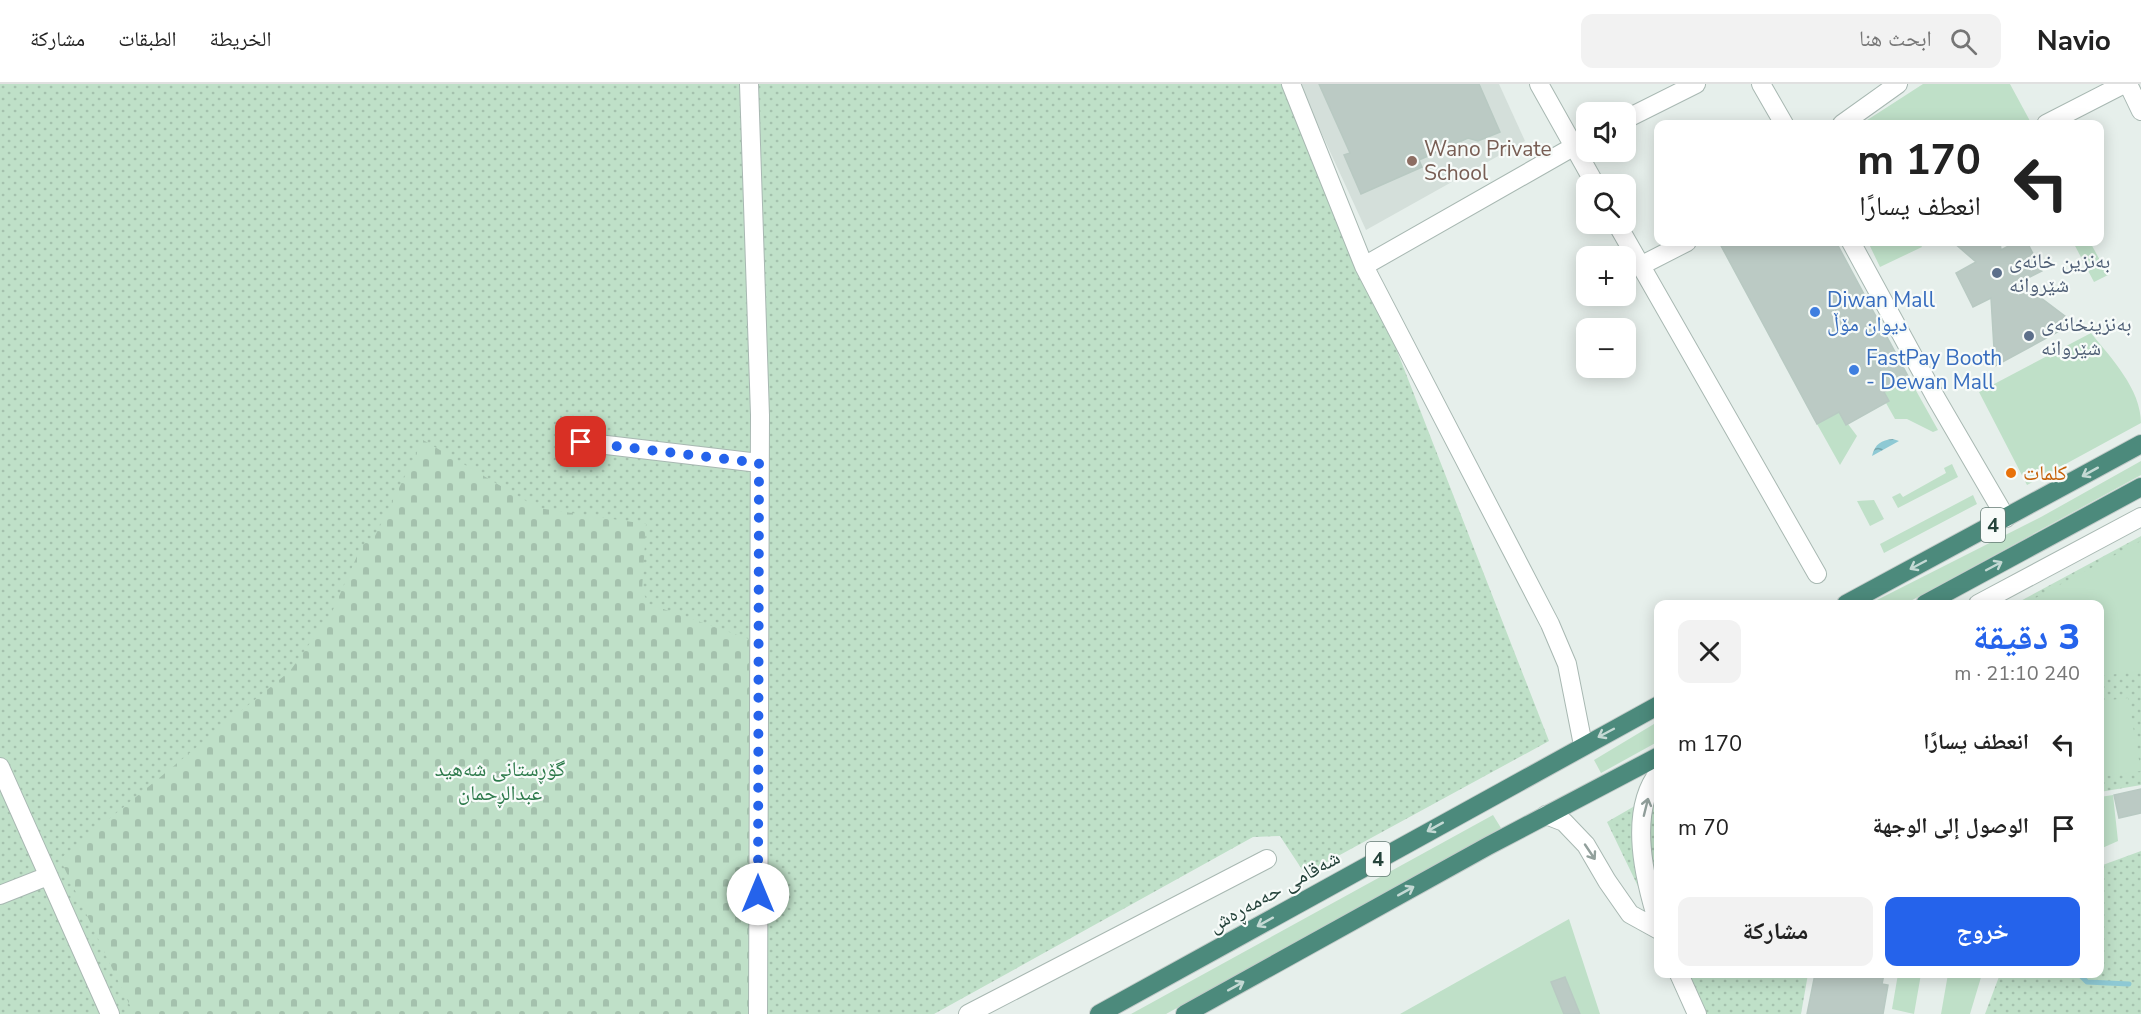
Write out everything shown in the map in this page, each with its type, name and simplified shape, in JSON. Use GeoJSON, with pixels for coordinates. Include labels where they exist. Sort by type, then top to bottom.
{"type":"FeatureCollection","features":[{"type":"Feature","properties":{"kind":"highway","name":"4"},"geometry":{"type":"LineString","coordinates":[[1853,600],[2141,444]]}},
{"type":"Feature","properties":{"kind":"highway","name":"4"},"geometry":{"type":"LineString","coordinates":[[1932,600],[2141,488]]}},
{"type":"Feature","properties":{"kind":"highway","name":"شەقامی حەمەڕەش"},"geometry":{"type":"LineString","coordinates":[[1100,1014],[1654,708]]}},
{"type":"Feature","properties":{"kind":"highway","name":"4"},"geometry":{"type":"LineString","coordinates":[[1185,1014],[1546,815],[1654,759]]}},
{"type":"Feature","properties":{"kind":"street"},"geometry":{"type":"LineString","coordinates":[[749,84],[759,463],[758,1014]]}},
{"type":"Feature","properties":{"kind":"street"},"geometry":{"type":"LineString","coordinates":[[1291,84],[1364,266],[1550,624],[1567,664],[1583,745]]}},
{"type":"Feature","properties":{"kind":"street"},"geometry":{"type":"LineString","coordinates":[[1539,84],[1576,136]]}},
{"type":"Feature","properties":{"kind":"street"},"geometry":{"type":"LineString","coordinates":[[1636,114],[1696,84]]}},
{"type":"Feature","properties":{"kind":"street"},"geometry":{"type":"LineString","coordinates":[[1761,84],[1782,120]]}},
{"type":"Feature","properties":{"kind":"street"},"geometry":{"type":"LineString","coordinates":[[1848,120],[1898,84]]}},
{"type":"Feature","properties":{"kind":"street"},"geometry":{"type":"LineString","coordinates":[[2054,120],[2126,84],[2141,111]]}},
{"type":"Feature","properties":{"kind":"street"},"geometry":{"type":"LineString","coordinates":[[1364,266],[1576,144]]}},
{"type":"Feature","properties":{"kind":"street"},"geometry":{"type":"LineString","coordinates":[[1623,234],[1817,574]]}},
{"type":"Feature","properties":{"kind":"street"},"geometry":{"type":"LineString","coordinates":[[1642,265],[1679,246]]}},
{"type":"Feature","properties":{"kind":"street"},"geometry":{"type":"LineString","coordinates":[[1853,246],[1936,398],[2006,518]]}},
{"type":"Feature","properties":{"kind":"street"},"geometry":{"type":"LineString","coordinates":[[581,442],[759,463]]}},
{"type":"Feature","properties":{"kind":"street"},"geometry":{"type":"LineString","coordinates":[[1985,600],[2141,517]]}},
{"type":"Feature","properties":{"kind":"street"},"geometry":{"type":"LineString","coordinates":[[0,767],[110,1014]]}},
{"type":"Feature","properties":{"kind":"street"},"geometry":{"type":"LineString","coordinates":[[1654,778],[1643,816],[1642,848],[1646,883],[1654,911]]}},
{"type":"Feature","properties":{"kind":"street"},"geometry":{"type":"LineString","coordinates":[[1546,815],[1564,822],[1586,845],[1606,881],[1630,914],[1654,926]]}},
{"type":"Feature","properties":{"kind":"street"},"geometry":{"type":"LineString","coordinates":[[968,1014],[1268,859]]}},
{"type":"Feature","properties":{"kind":"street"},"geometry":{"type":"LineString","coordinates":[[0,895],[48,876]]}},
{"type":"Feature","properties":{"kind":"street"},"geometry":{"type":"LineString","coordinates":[[1681,978],[1697,1014]]}},
{"type":"Feature","properties":{"kind":"shaded area","name":"Wano Private School"},"geometry":{"type":"Polygon","coordinates":[[[1299,84],[1499,84],[1525,141],[1366,230],[1299,84]]]}},
{"type":"Feature","properties":{"kind":"green space"},"geometry":{"type":"Polygon","coordinates":[[[0,84],[1288,84],[1364,266],[1549,741],[1305,874],[1280,836],[1253,837],[934,1014],[0,1014],[0,84]]]}},
{"type":"Feature","properties":{"kind":"green space"},"geometry":{"type":"Polygon","coordinates":[[[1923,84],[2010,84],[2029,120],[1867,120],[1923,84]]]}},
{"type":"Feature","properties":{"kind":"green space"},"geometry":{"type":"Polygon","coordinates":[[[1870,246],[1922,247],[1880,267],[1870,246]]]}},
{"type":"Feature","properties":{"kind":"green space"},"geometry":{"type":"Polygon","coordinates":[[[2075,246],[2092,246],[2108,275],[2094,282],[2075,246]]]}},
{"type":"Feature","properties":{"kind":"green space"},"geometry":{"type":"Polygon","coordinates":[[[2091,333],[2124,375],[2136,398],[2141,423],[2027,485],[1979,392],[2091,333]]]}},
{"type":"Feature","properties":{"kind":"green space"},"geometry":{"type":"Polygon","coordinates":[[[1909,378],[1938,430],[1933,432],[1907,419],[1895,419],[1886,403],[1889,401],[1884,392],[1909,378]]]}},
{"type":"Feature","properties":{"kind":"green space"},"geometry":{"type":"Polygon","coordinates":[[[1839,412],[1857,436],[1840,465],[1817,424],[1839,412]]]}},
{"type":"Feature","properties":{"kind":"green space","name":"گۆڕستانی شەهید عبدالڕحمان"},"geometry":{"type":"Polygon","coordinates":[[[423,440],[538,508],[646,524],[642,591],[649,604],[749,639],[749,1014],[134,1014],[60,859],[290,671],[332,612],[362,545],[374,538],[423,440]]]}},
{"type":"Feature","properties":{"kind":"green space"},"geometry":{"type":"Polygon","coordinates":[[[2141,461],[2141,475],[1912,600],[1877,600],[2041,517],[2141,461]]]}},
{"type":"Feature","properties":{"kind":"green space"},"geometry":{"type":"Polygon","coordinates":[[[1952,464],[1958,477],[1898,508],[1892,497],[1900,493],[1903,497],[1946,473],[1944,468],[1952,464]]]}},
{"type":"Feature","properties":{"kind":"green space"},"geometry":{"type":"Polygon","coordinates":[[[1973,495],[1977,504],[1884,553],[1880,544],[1973,495]]]}},
{"type":"Feature","properties":{"kind":"green space"},"geometry":{"type":"Polygon","coordinates":[[[1874,500],[1884,519],[1870,526],[1857,501],[1874,500]]]}},
{"type":"Feature","properties":{"kind":"green space"},"geometry":{"type":"Polygon","coordinates":[[[2141,536],[2141,785],[2104,791],[2104,600],[2022,600],[2141,536]]]}},
{"type":"Feature","properties":{"kind":"green space"},"geometry":{"type":"Polygon","coordinates":[[[2141,541],[2141,671],[2104,676],[2104,600],[2031,600],[2141,541]]]}},
{"type":"Feature","properties":{"kind":"green space"},"geometry":{"type":"Polygon","coordinates":[[[2128,698],[2141,771],[2104,776],[2104,701],[2128,698]]]}},
{"type":"Feature","properties":{"kind":"green space"},"geometry":{"type":"Polygon","coordinates":[[[1654,724],[1654,744],[1601,773],[1594,760],[1654,724]]]}},
{"type":"Feature","properties":{"kind":"green space"},"geometry":{"type":"Polygon","coordinates":[[[1654,795],[1654,920],[1607,822],[1654,795]]]}},
{"type":"Feature","properties":{"kind":"green space"},"geometry":{"type":"Polygon","coordinates":[[[2113,795],[2118,841],[2104,847],[2104,796],[2113,795]]]}},
{"type":"Feature","properties":{"kind":"green space"},"geometry":{"type":"Polygon","coordinates":[[[1493,815],[1501,828],[1166,1014],[1131,1014],[1493,815]]]}},
{"type":"Feature","properties":{"kind":"green space"},"geometry":{"type":"Polygon","coordinates":[[[2141,851],[2141,1014],[1985,1014],[1998,978],[2104,978],[2104,865],[2141,851]]]}},
{"type":"Feature","properties":{"kind":"green space"},"geometry":{"type":"Polygon","coordinates":[[[1569,919],[1600,1014],[1400,1014],[1569,919]]]}},
{"type":"Feature","properties":{"kind":"green space"},"geometry":{"type":"Polygon","coordinates":[[[1682,978],[1807,978],[1801,1014],[1700,1014],[1682,978]]]}},
{"type":"Feature","properties":{"kind":"green space"},"geometry":{"type":"Polygon","coordinates":[[[1897,978],[1920,978],[1914,1014],[1892,1009],[1897,978]]]}},
{"type":"Feature","properties":{"kind":"green space"},"geometry":{"type":"Polygon","coordinates":[[[1947,978],[1981,978],[1970,1014],[1941,1014],[1947,978]]]}},
{"type":"Feature","properties":{"kind":"water"},"geometry":{"type":"Polygon","coordinates":[[[1893,439],[1899,441],[1872,456],[1879,443],[1893,439]]]}},
{"type":"Feature","properties":{"kind":"building","name":"Wano Private School"},"geometry":{"type":"Polygon","coordinates":[[[1319,84],[1479,84],[1500,132],[1478,141],[1468,138],[1419,160],[1422,167],[1361,194],[1344,155],[1350,153],[1319,84]]]}},
{"type":"Feature","properties":{"kind":"building","name":"Diwan Mall دیوان مۆڵ"},"geometry":{"type":"Polygon","coordinates":[[[1721,246],[1838,246],[1909,378],[1884,392],[1889,401],[1846,425],[1839,412],[1817,424],[1721,246]]]}},
{"type":"Feature","properties":{"kind":"building"},"geometry":{"type":"Polygon","coordinates":[[[1958,246],[2000,246],[2001,250],[2008,246],[2029,246],[2042,271],[2020,282],[2074,323],[1995,366],[1991,298],[1973,307],[1956,273],[1976,262],[1958,246]]]}},
{"type":"Feature","properties":{"kind":"building"},"geometry":{"type":"Polygon","coordinates":[[[2141,789],[2141,813],[2119,818],[2114,795],[2141,789]]]}},
{"type":"Feature","properties":{"kind":"building"},"geometry":{"type":"Polygon","coordinates":[[[1565,977],[1580,1014],[1564,1014],[1551,982],[1565,977]]]}},
{"type":"Feature","properties":{"kind":"building"},"geometry":{"type":"Polygon","coordinates":[[[1814,978],[1883,978],[1882,984],[1888,985],[1883,1014],[1807,1014],[1814,978]]]}},
{"type":"Feature","properties":{"kind":"waterway"},"geometry":{"type":"LineString","coordinates":[[2083,978],[2087,982],[2129,984]]}},
{"type":"Feature","properties":{"kind":"place","name":"Wano Private School"},"geometry":{"type":"Point","coordinates":[1412,161]}},
{"type":"Feature","properties":{"kind":"place","name":"بەنزین خانەی شێروانە"},"geometry":{"type":"Point","coordinates":[1997,273]}},
{"type":"Feature","properties":{"kind":"place","name":"Diwan Mall دیوان مۆڵ"},"geometry":{"type":"Point","coordinates":[1815,312]}},
{"type":"Feature","properties":{"kind":"place","name":"بەنزینخانەی شێروانە"},"geometry":{"type":"Point","coordinates":[2029,336]}},
{"type":"Feature","properties":{"kind":"place","name":"FastPay Booth - Dewan Mall"},"geometry":{"type":"Point","coordinates":[1854,370]}},
{"type":"Feature","properties":{"kind":"place","name":"كلمات"},"geometry":{"type":"Point","coordinates":[2011,473]}},
{"type":"Feature","properties":{"kind":"route"},"geometry":{"type":"LineString","coordinates":[[581,442],[759,463],[758,894]]}}]}
